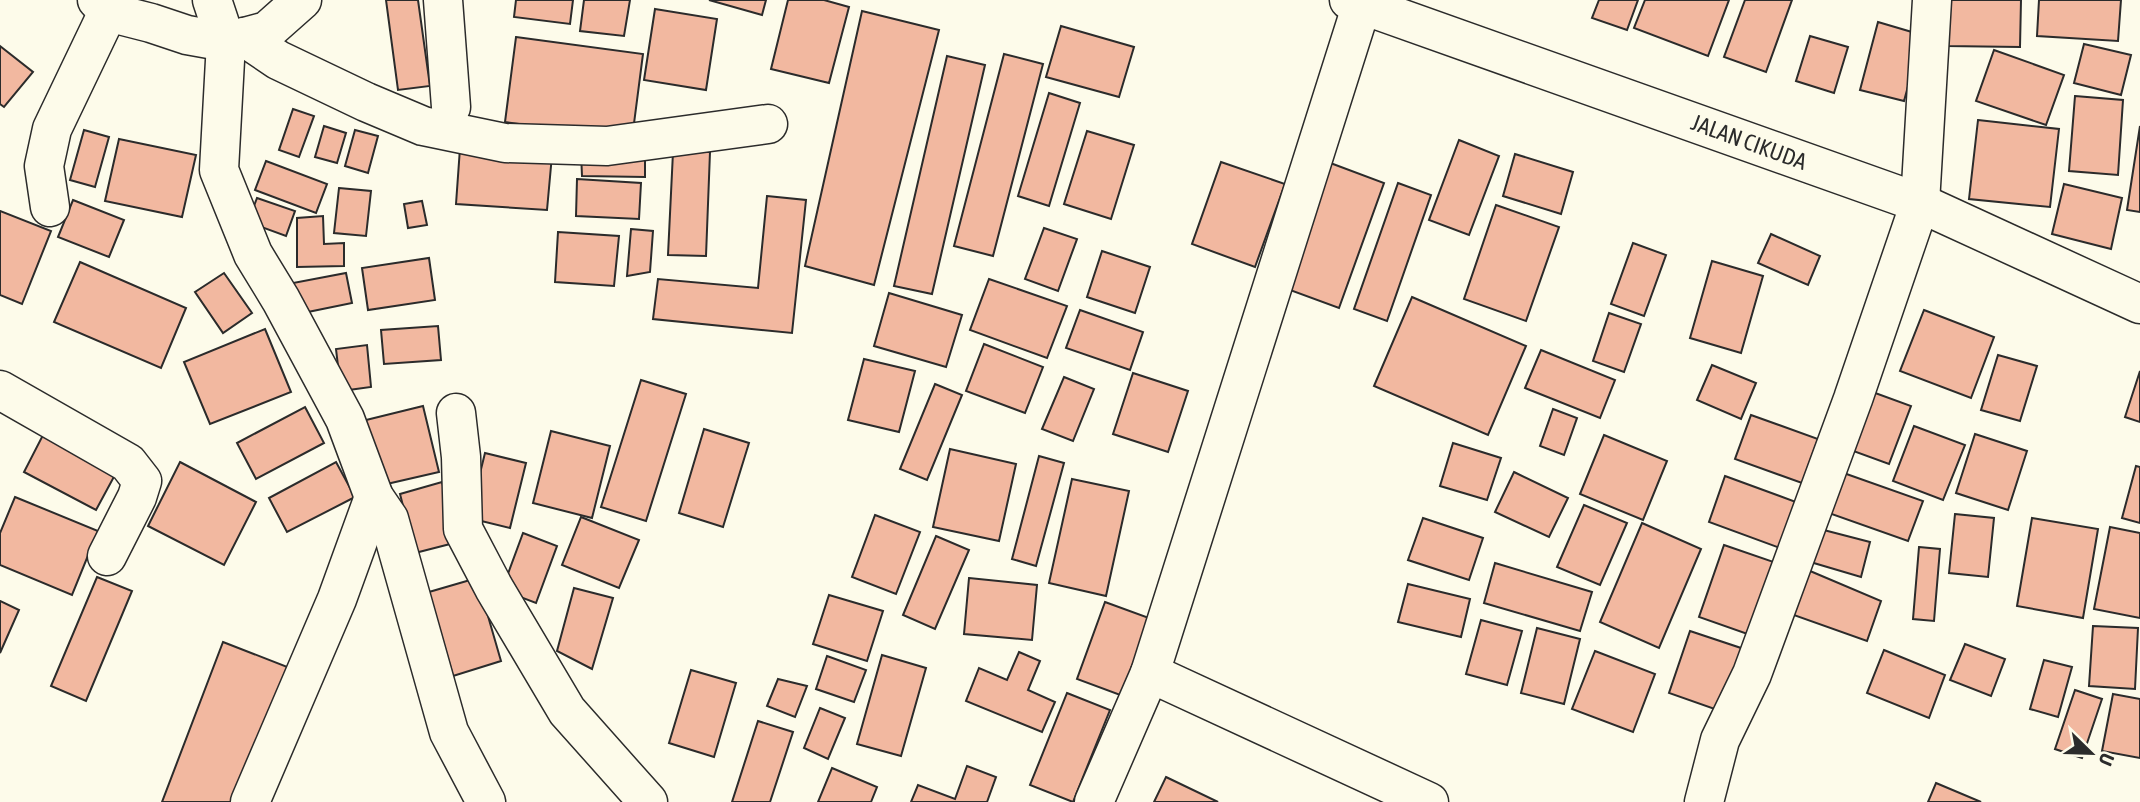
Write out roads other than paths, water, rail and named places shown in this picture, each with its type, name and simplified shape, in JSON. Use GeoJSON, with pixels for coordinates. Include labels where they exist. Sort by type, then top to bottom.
{"type":"FeatureCollection","features":[{"type":"Feature","properties":{"kind":"street"},"geometry":{"type":"LineString","coordinates":[[212,0],[235,39],[424,126],[505,143],[607,146],[768,124]]}},
{"type":"Feature","properties":{"kind":"street"},"geometry":{"type":"LineString","coordinates":[[50,207],[44,166],[52,129],[103,6],[187,35],[235,39],[267,31],[302,0]]}},
{"type":"Feature","properties":{"kind":"street"},"geometry":{"type":"LineString","coordinates":[[443,0],[452,107]]}},
{"type":"Feature","properties":{"kind":"street"},"geometry":{"type":"LineString","coordinates":[[1704,802],[1720,740],[1752,674],[1853,399],[1920,203],[1932,0]]}},
{"type":"Feature","properties":{"kind":"street"},"geometry":{"type":"LineString","coordinates":[[1094,802],[1150,673],[1356,2]]}},
{"type":"Feature","properties":{"kind":"street","name":"JALAN CIKUDA"},"geometry":{"type":"LineString","coordinates":[[1356,2],[1920,203],[2140,304]]}},
{"type":"Feature","properties":{"kind":"street"},"geometry":{"type":"LineString","coordinates":[[235,39],[219,170],[253,254],[282,300],[345,419],[374,497],[389,519],[449,732],[486,802]]}},
{"type":"Feature","properties":{"kind":"street"},"geometry":{"type":"LineString","coordinates":[[0,390],[128,463],[142,481],[137,497],[107,556]]}},
{"type":"Feature","properties":{"kind":"street"},"geometry":{"type":"LineString","coordinates":[[456,413],[461,457],[463,529],[494,588],[567,711],[648,802]]}},
{"type":"Feature","properties":{"kind":"street"},"geometry":{"type":"LineString","coordinates":[[250,802],[337,599],[374,497]]}},
{"type":"Feature","properties":{"kind":"street"},"geometry":{"type":"LineString","coordinates":[[1150,673],[1429,802]]}}]}
